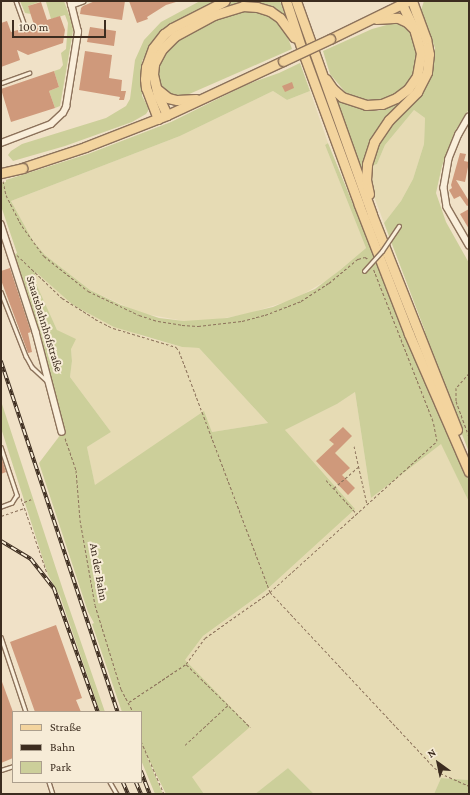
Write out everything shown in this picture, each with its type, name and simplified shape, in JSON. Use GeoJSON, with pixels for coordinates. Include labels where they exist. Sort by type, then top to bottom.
{"type":"FeatureCollection","features":[{"type":"Feature","properties":{"kind":"main road"},"geometry":{"type":"LineString","coordinates":[[158,119],[146,88],[145,79],[146,67],[153,48],[164,34],[172,28],[225,1]]}},
{"type":"Feature","properties":{"kind":"main road"},"geometry":{"type":"LineString","coordinates":[[286,1],[301,47],[409,334],[469,472]]}},
{"type":"Feature","properties":{"kind":"main road"},"geometry":{"type":"LineString","coordinates":[[296,1],[318,68],[372,215],[469,460]]}},
{"type":"Feature","properties":{"kind":"main road"},"geometry":{"type":"LineString","coordinates":[[2,177],[22,168],[85,147],[168,115],[407,2]]}},
{"type":"Feature","properties":{"kind":"main road"},"geometry":{"type":"LineString","coordinates":[[318,68],[332,88],[342,97],[353,102],[366,105],[382,104],[396,98],[412,85],[417,76],[420,64],[421,52],[407,2]]}},
{"type":"Feature","properties":{"kind":"main road"},"geometry":{"type":"LineString","coordinates":[[372,215],[366,180],[370,152],[381,131],[417,92],[424,81],[429,64],[426,39],[407,2]]}},
{"type":"Feature","properties":{"kind":"main road"},"geometry":{"type":"LineString","coordinates":[[168,115],[156,88],[153,74],[154,64],[168,41],[208,18],[231,9],[244,6],[257,7],[270,11],[280,18],[301,47]]}},
{"type":"Feature","properties":{"kind":"main road"},"geometry":{"type":"LineString","coordinates":[[370,20],[398,18],[407,22],[414,29]]}},
{"type":"Feature","properties":{"kind":"main road"},"geometry":{"type":"LineString","coordinates":[[156,88],[168,98],[177,100],[206,98]]}},
{"type":"Feature","properties":{"kind":"street"},"geometry":{"type":"LineString","coordinates":[[1,143],[51,124],[63,113],[66,107],[78,32],[70,3],[82,1]]}},
{"type":"Feature","properties":{"kind":"street"},"geometry":{"type":"LineString","coordinates":[[469,118],[459,134],[449,159],[444,188],[448,207],[469,245]]}},
{"type":"Feature","properties":{"kind":"street","name":"Staatsbahnhofstraße"},"geometry":{"type":"LineString","coordinates":[[1,224],[36,332],[62,432]]}},
{"type":"Feature","properties":{"kind":"lane"},"geometry":{"type":"LineString","coordinates":[[16,1],[24,23]]}},
{"type":"Feature","properties":{"kind":"lane"},"geometry":{"type":"LineString","coordinates":[[1,83],[29,73]]}},
{"type":"Feature","properties":{"kind":"lane"},"geometry":{"type":"LineString","coordinates":[[364,271],[382,251],[399,226]]}},
{"type":"Feature","properties":{"kind":"lane"},"geometry":{"type":"LineString","coordinates":[[1,292],[26,356],[32,367],[50,384]]}},
{"type":"Feature","properties":{"kind":"lane"},"geometry":{"type":"LineString","coordinates":[[1,447],[16,491],[16,498],[14,501],[1,507]]}},
{"type":"Feature","properties":{"kind":"lane"},"geometry":{"type":"LineString","coordinates":[[1,637],[26,711]]}},
{"type":"Feature","properties":{"kind":"lane"},"geometry":{"type":"LineString","coordinates":[[1,770],[12,766]]}},
{"type":"Feature","properties":{"kind":"lane"},"geometry":{"type":"LineString","coordinates":[[49,783],[53,794]]}},
{"type":"Feature","properties":{"kind":"lane"},"geometry":{"type":"LineString","coordinates":[[111,783],[117,794]]}},
{"type":"Feature","properties":{"kind":"path"},"geometry":{"type":"LineString","coordinates":[[2,177],[6,196],[22,226],[44,256],[88,291],[139,315],[158,321],[198,326],[234,322],[265,315],[286,308],[314,294],[358,259],[365,257],[369,261]]}},
{"type":"Feature","properties":{"kind":"path"},"geometry":{"type":"LineString","coordinates":[[9,252],[24,260],[62,298],[95,319],[113,328],[171,345],[179,351],[270,592],[440,773],[469,786]]}},
{"type":"Feature","properties":{"kind":"path"},"geometry":{"type":"LineString","coordinates":[[129,702],[186,664],[205,638],[270,592],[437,441],[433,421],[371,264]]}},
{"type":"Feature","properties":{"kind":"path"},"geometry":{"type":"LineString","coordinates":[[469,373],[456,388],[456,401],[469,436]]}},
{"type":"Feature","properties":{"kind":"path","name":"An der Bahn"},"geometry":{"type":"LineString","coordinates":[[62,432],[76,470],[80,520],[95,605],[120,685],[133,711]]}},
{"type":"Feature","properties":{"kind":"path"},"geometry":{"type":"LineString","coordinates":[[354,446],[367,505]]}},
{"type":"Feature","properties":{"kind":"path"},"geometry":{"type":"LineString","coordinates":[[334,488],[359,466]]}},
{"type":"Feature","properties":{"kind":"path"},"geometry":{"type":"LineString","coordinates":[[326,480],[357,513]]}},
{"type":"Feature","properties":{"kind":"path"},"geometry":{"type":"LineString","coordinates":[[16,491],[24,508],[47,573]]}},
{"type":"Feature","properties":{"kind":"path"},"geometry":{"type":"LineString","coordinates":[[22,503],[32,500]]}},
{"type":"Feature","properties":{"kind":"path"},"geometry":{"type":"LineString","coordinates":[[1,516],[24,508]]}},
{"type":"Feature","properties":{"kind":"path"},"geometry":{"type":"LineString","coordinates":[[186,664],[250,727]]}},
{"type":"Feature","properties":{"kind":"path"},"geometry":{"type":"LineString","coordinates":[[185,745],[228,706]]}},
{"type":"Feature","properties":{"kind":"path"},"geometry":{"type":"LineString","coordinates":[[142,743],[164,794]]}},
{"type":"Feature","properties":{"kind":"shaded area"},"geometry":{"type":"Polygon","coordinates":[[[273,91],[287,100],[310,91],[328,143],[325,145],[366,248],[329,279],[295,299],[247,314],[208,321],[184,321],[140,313],[90,290],[45,255],[33,241],[11,201],[180,136],[273,91]]]}},
{"type":"Feature","properties":{"kind":"shaded area"},"geometry":{"type":"Polygon","coordinates":[[[414,110],[425,118],[424,144],[413,179],[401,201],[384,223],[372,191],[371,166],[377,164],[385,145],[414,110]]]}},
{"type":"Feature","properties":{"kind":"shaded area"},"geometry":{"type":"Polygon","coordinates":[[[38,273],[73,305],[144,337],[182,347],[199,348],[268,423],[212,432],[204,412],[95,486],[87,447],[111,432],[70,377],[72,361],[71,349],[57,330],[44,304],[33,277],[38,273]]]}},
{"type":"Feature","properties":{"kind":"shaded area"},"geometry":{"type":"Polygon","coordinates":[[[355,392],[371,498],[441,443],[469,502],[469,780],[441,778],[434,794],[314,794],[288,768],[255,794],[204,794],[191,777],[185,660],[203,636],[265,591],[270,585],[285,430],[337,404],[355,392]]]}},
{"type":"Feature","properties":{"kind":"green space"},"geometry":{"type":"Polygon","coordinates":[[[20,1],[42,1],[28,6],[31,14],[25,13],[20,1]]]}},
{"type":"Feature","properties":{"kind":"green space"},"geometry":{"type":"Polygon","coordinates":[[[64,1],[72,23],[73,31],[60,106],[55,108],[49,91],[59,87],[54,71],[60,69],[63,65],[61,53],[66,49],[68,23],[65,15],[51,19],[46,2],[64,1]]]}},
{"type":"Feature","properties":{"kind":"green space"},"geometry":{"type":"Polygon","coordinates":[[[200,1],[219,1],[150,47],[142,61],[142,96],[148,107],[146,114],[132,122],[65,146],[13,161],[8,155],[11,151],[22,144],[106,118],[126,106],[130,99],[135,60],[144,40],[161,22],[200,1]]]}},
{"type":"Feature","properties":{"kind":"green space"},"geometry":{"type":"Polygon","coordinates":[[[231,1],[280,1],[287,21],[279,14],[267,8],[254,3],[242,3],[217,11],[174,33],[160,46],[152,62],[151,82],[160,107],[158,108],[148,80],[148,69],[151,56],[157,46],[173,30],[231,1]]]}},
{"type":"Feature","properties":{"kind":"green space"},"geometry":{"type":"Polygon","coordinates":[[[289,1],[292,1],[379,249],[289,1]]]}},
{"type":"Feature","properties":{"kind":"green space"},"geometry":{"type":"Polygon","coordinates":[[[424,1],[469,1],[469,109],[455,131],[442,166],[436,193],[446,222],[469,263],[469,452],[421,331],[425,331],[384,223],[401,201],[413,179],[424,144],[425,118],[414,110],[385,145],[377,164],[371,166],[373,154],[381,137],[422,92],[429,76],[435,48],[421,10],[424,1]]]}},
{"type":"Feature","properties":{"kind":"green space"},"geometry":{"type":"Polygon","coordinates":[[[411,9],[424,39],[427,50],[426,71],[414,92],[390,115],[375,134],[368,147],[364,175],[361,176],[332,98],[333,93],[352,106],[361,109],[378,111],[397,103],[412,91],[423,73],[425,61],[423,40],[410,13],[411,9]]]}},
{"type":"Feature","properties":{"kind":"green space"},"geometry":{"type":"Polygon","coordinates":[[[256,11],[273,19],[281,25],[287,35],[292,49],[187,95],[179,97],[165,92],[158,79],[156,71],[166,49],[187,34],[231,13],[256,11]]]}},
{"type":"Feature","properties":{"kind":"green space"},"geometry":{"type":"Polygon","coordinates":[[[394,23],[403,26],[411,34],[418,53],[413,75],[408,83],[395,94],[379,100],[356,99],[346,93],[330,74],[323,51],[372,29],[394,23]]]}},
{"type":"Feature","properties":{"kind":"green space"},"geometry":{"type":"Polygon","coordinates":[[[300,63],[310,91],[287,100],[273,91],[180,136],[11,201],[33,241],[45,255],[90,290],[121,305],[159,318],[184,321],[227,318],[273,307],[315,289],[366,248],[325,145],[328,143],[443,425],[469,481],[469,502],[441,444],[371,498],[355,392],[337,404],[285,430],[355,509],[265,591],[203,636],[185,660],[250,727],[192,777],[204,794],[166,794],[144,750],[163,794],[155,794],[142,762],[142,711],[122,711],[92,624],[94,623],[88,612],[39,463],[61,434],[13,256],[17,253],[1,206],[1,183],[6,182],[6,180],[88,154],[171,122],[248,84],[279,73],[300,63]],[[37,273],[33,277],[57,330],[76,339],[71,349],[72,361],[70,377],[111,432],[87,447],[95,485],[204,411],[212,432],[268,423],[199,348],[182,347],[114,327],[73,305],[37,273]]]}},
{"type":"Feature","properties":{"kind":"green space"},"geometry":{"type":"Polygon","coordinates":[[[1,401],[105,711],[100,711],[60,596],[48,575],[1,428],[1,401]]]}},
{"type":"Feature","properties":{"kind":"green space"},"geometry":{"type":"Polygon","coordinates":[[[288,768],[314,794],[255,794],[288,768]]]}},
{"type":"Feature","properties":{"kind":"green space"},"geometry":{"type":"Polygon","coordinates":[[[441,778],[469,780],[469,794],[434,794],[441,778]]]}},
{"type":"Feature","properties":{"kind":"building"},"geometry":{"type":"Polygon","coordinates":[[[95,1],[125,1],[122,20],[80,14],[83,6],[95,1]]]}},
{"type":"Feature","properties":{"kind":"building"},"geometry":{"type":"Polygon","coordinates":[[[129,1],[176,2],[166,5],[147,17],[148,19],[137,23],[129,1]]]}},
{"type":"Feature","properties":{"kind":"building"},"geometry":{"type":"Polygon","coordinates":[[[41,2],[47,20],[60,16],[65,30],[63,43],[28,55],[17,50],[20,60],[1,67],[1,23],[7,21],[11,32],[34,25],[28,6],[41,2]]]}},
{"type":"Feature","properties":{"kind":"building"},"geometry":{"type":"Polygon","coordinates":[[[90,27],[116,31],[114,46],[87,42],[90,27]]]}},
{"type":"Feature","properties":{"kind":"building"},"geometry":{"type":"Polygon","coordinates":[[[85,51],[112,55],[109,78],[122,80],[121,91],[126,91],[124,100],[119,100],[120,97],[79,90],[85,51]]]}},
{"type":"Feature","properties":{"kind":"building"},"geometry":{"type":"Polygon","coordinates":[[[54,71],[59,87],[49,91],[55,108],[11,122],[1,89],[54,71]]]}},
{"type":"Feature","properties":{"kind":"building"},"geometry":{"type":"Polygon","coordinates":[[[292,82],[294,88],[285,92],[282,86],[292,82]]]}},
{"type":"Feature","properties":{"kind":"building"},"geometry":{"type":"Polygon","coordinates":[[[460,153],[466,154],[464,161],[469,162],[465,182],[456,180],[469,201],[469,205],[467,206],[460,196],[454,199],[449,190],[452,188],[451,185],[460,153]]]}},
{"type":"Feature","properties":{"kind":"building"},"geometry":{"type":"Polygon","coordinates":[[[469,209],[469,229],[460,214],[469,209]]]}},
{"type":"Feature","properties":{"kind":"building"},"geometry":{"type":"Polygon","coordinates":[[[10,268],[31,332],[28,333],[32,352],[28,353],[1,280],[1,271],[10,268]]]}},
{"type":"Feature","properties":{"kind":"building"},"geometry":{"type":"Polygon","coordinates":[[[343,427],[352,436],[335,453],[350,468],[342,475],[355,488],[348,495],[316,461],[334,444],[329,440],[343,427]]]}},
{"type":"Feature","properties":{"kind":"building"},"geometry":{"type":"Polygon","coordinates":[[[1,456],[6,472],[1,474],[1,456]]]}},
{"type":"Feature","properties":{"kind":"building"},"geometry":{"type":"Polygon","coordinates":[[[56,625],[82,698],[76,700],[81,711],[35,711],[10,642],[56,625]]]}},
{"type":"Feature","properties":{"kind":"building"},"geometry":{"type":"Polygon","coordinates":[[[1,679],[13,711],[12,758],[1,763],[1,679]]]}},
{"type":"Feature","properties":{"kind":"railway"},"geometry":{"type":"LineString","coordinates":[[1,361],[118,711]]}},
{"type":"Feature","properties":{"kind":"railway"},"geometry":{"type":"LineString","coordinates":[[1,541],[31,559],[54,588],[98,711]]}},
{"type":"Feature","properties":{"kind":"railway"},"geometry":{"type":"LineString","coordinates":[[142,774],[150,794]]}},
{"type":"Feature","properties":{"kind":"railway"},"geometry":{"type":"LineString","coordinates":[[123,783],[128,794]]}},
{"type":"Feature","properties":{"kind":"railway"},"geometry":{"type":"LineString","coordinates":[[136,783],[141,794]]}}]}
